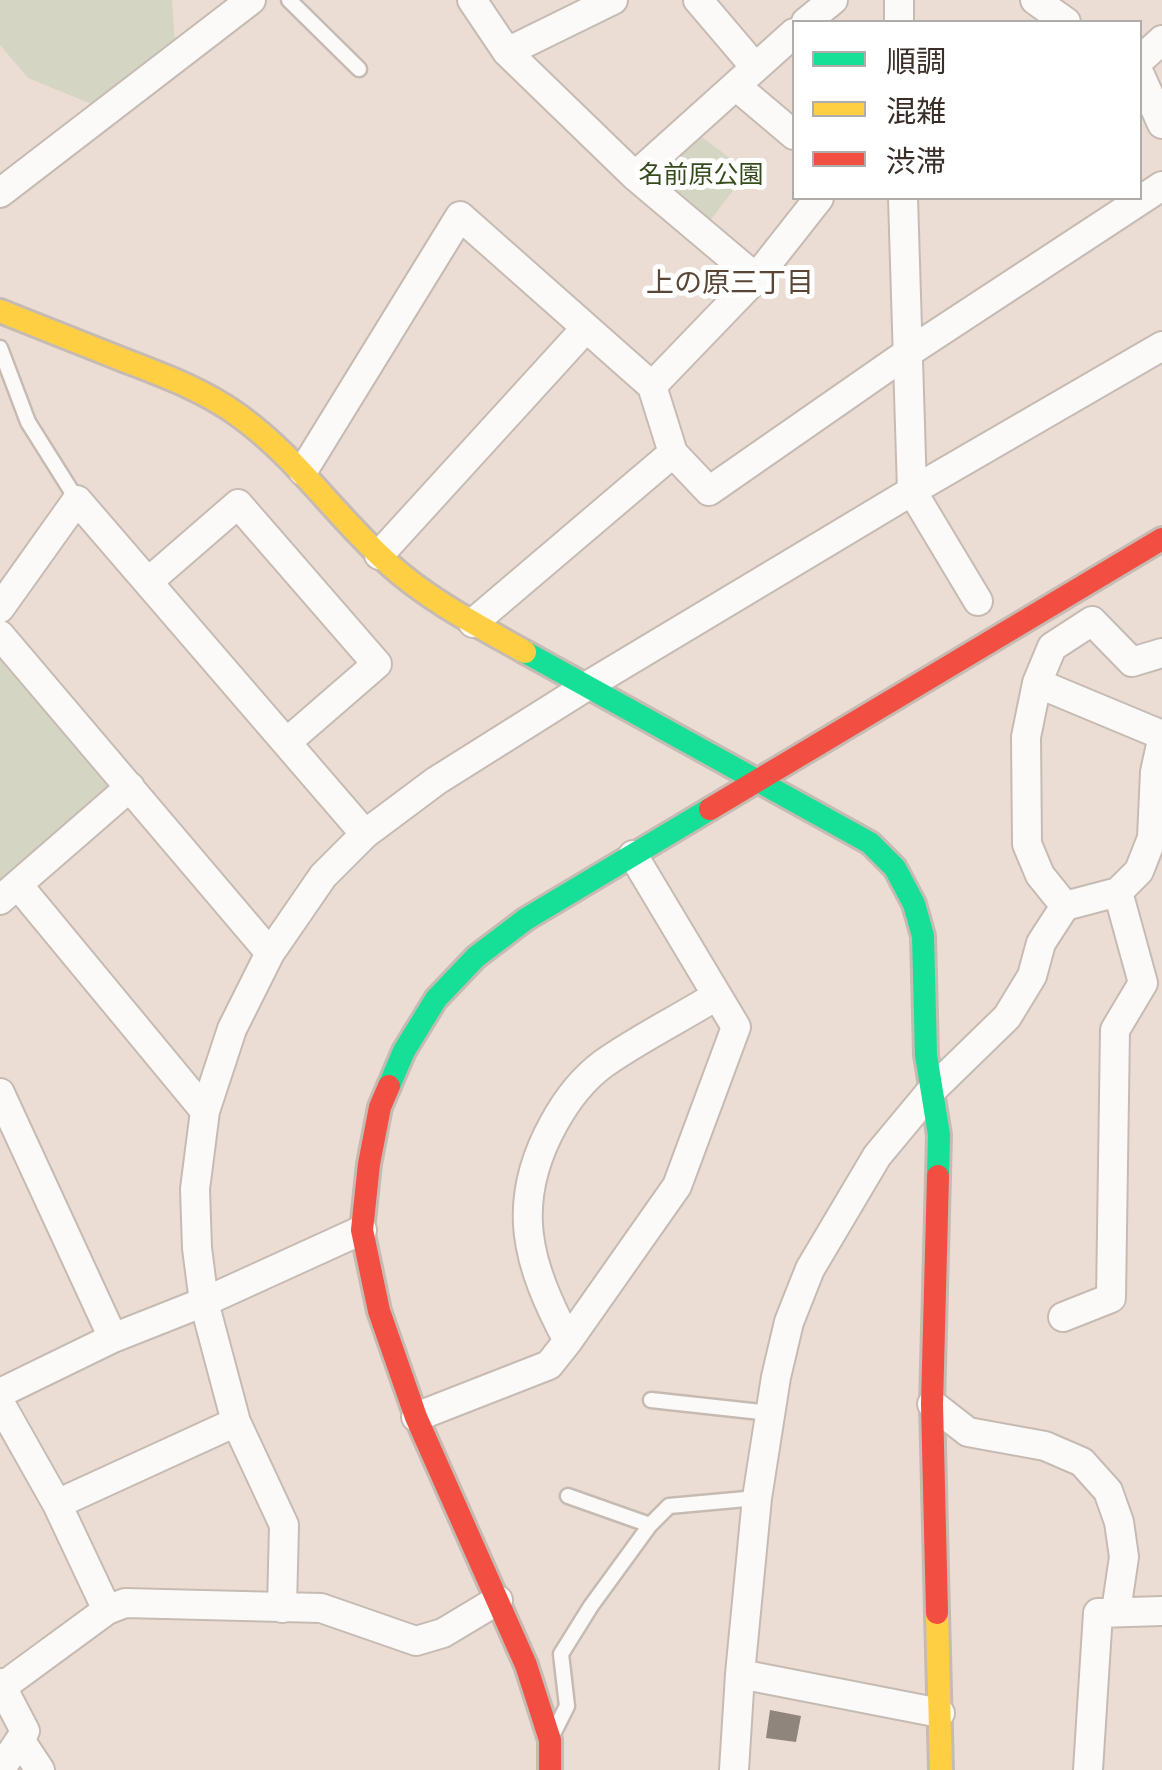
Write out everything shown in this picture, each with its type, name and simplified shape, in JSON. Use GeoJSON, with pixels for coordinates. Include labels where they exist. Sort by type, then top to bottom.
{"type":"FeatureCollection","features":[{"type":"Feature","properties":{"kind":"street"},"geometry":{"type":"LineString","coordinates":[[0,193],[252,0]]}},
{"type":"Feature","properties":{"kind":"street"},"geometry":{"type":"LineString","coordinates":[[472,0],[507,52],[634,176],[756,278]]}},
{"type":"Feature","properties":{"kind":"street"},"geometry":{"type":"LineString","coordinates":[[507,52],[612,0]]}},
{"type":"Feature","properties":{"kind":"street"},"geometry":{"type":"LineString","coordinates":[[698,0],[746,76],[792,133]]}},
{"type":"Feature","properties":{"kind":"street"},"geometry":{"type":"LineString","coordinates":[[808,20],[832,0]]}},
{"type":"Feature","properties":{"kind":"street"},"geometry":{"type":"LineString","coordinates":[[1035,0],[1063,20]]}},
{"type":"Feature","properties":{"kind":"street"},"geometry":{"type":"LineString","coordinates":[[634,176],[792,35]]}},
{"type":"Feature","properties":{"kind":"street"},"geometry":{"type":"LineString","coordinates":[[1142,58],[1162,40]]}},
{"type":"Feature","properties":{"kind":"street"},"geometry":{"type":"LineString","coordinates":[[1142,79],[1162,124]]}},
{"type":"Feature","properties":{"kind":"street"},"geometry":{"type":"LineString","coordinates":[[652,386],[756,278],[817,200]]}},
{"type":"Feature","properties":{"kind":"street"},"geometry":{"type":"LineString","coordinates":[[903,200],[912,491],[978,601]]}},
{"type":"Feature","properties":{"kind":"street"},"geometry":{"type":"LineString","coordinates":[[302,471],[460,216],[652,386],[673,453],[709,491],[906,354],[1141,200]]}},
{"type":"Feature","properties":{"kind":"street"},"geometry":{"type":"LineString","coordinates":[[0,310],[213,398],[263,433],[379,556],[418,589],[472,623],[870,842],[896,868],[914,904],[923,936],[926,1055],[939,1135],[932,1404],[941,1770]]}},
{"type":"Feature","properties":{"kind":"street"},"geometry":{"type":"LineString","coordinates":[[379,556],[586,328]]}},
{"type":"Feature","properties":{"kind":"street"},"geometry":{"type":"LineString","coordinates":[[282,1608],[284,1525],[236,1422],[204,1302],[195,1189],[205,1111],[232,1029],[270,953],[324,876],[365,834],[436,781],[912,491],[1162,346]]}},
{"type":"Feature","properties":{"kind":"street"},"geometry":{"type":"LineString","coordinates":[[472,623],[673,453]]}},
{"type":"Feature","properties":{"kind":"street"},"geometry":{"type":"LineString","coordinates":[[0,608],[77,500],[365,834]]}},
{"type":"Feature","properties":{"kind":"street"},"geometry":{"type":"LineString","coordinates":[[148,582],[238,504],[377,664],[288,742]]}},
{"type":"Feature","properties":{"kind":"street"},"geometry":{"type":"LineString","coordinates":[[550,1770],[550,1740],[526,1665],[416,1417],[379,1311],[362,1230],[380,1107],[404,1051],[436,999],[476,957],[526,918],[1162,538]]}},
{"type":"Feature","properties":{"kind":"street"},"geometry":{"type":"LineString","coordinates":[[1065,906],[1040,875],[1027,844],[1026,737],[1038,683],[1052,647],[1092,621],[1132,662],[1162,652]]}},
{"type":"Feature","properties":{"kind":"street"},"geometry":{"type":"LineString","coordinates":[[0,635],[270,953]]}},
{"type":"Feature","properties":{"kind":"street"},"geometry":{"type":"LineString","coordinates":[[734,1770],[757,1498],[789,1322],[810,1270],[877,1156],[931,1090],[1008,1016],[1032,976],[1041,944],[1065,906],[1118,892],[1139,871],[1152,838],[1155,772],[1162,737],[1038,683]]}},
{"type":"Feature","properties":{"kind":"street"},"geometry":{"type":"LineString","coordinates":[[130,787],[9,892],[205,1111]]}},
{"type":"Feature","properties":{"kind":"street"},"geometry":{"type":"LineString","coordinates":[[416,1417],[548,1365],[677,1186],[736,1027],[633,855]]}},
{"type":"Feature","properties":{"kind":"street"},"geometry":{"type":"LineString","coordinates":[[1063,1317],[1111,1298],[1116,1030],[1143,982],[1118,892]]}},
{"type":"Feature","properties":{"kind":"street"},"geometry":{"type":"LineString","coordinates":[[568,1341],[546,1300],[533,1259],[526,1214],[532,1176],[544,1141],[565,1102],[601,1065],[716,996]]}},
{"type":"Feature","properties":{"kind":"street"},"geometry":{"type":"LineString","coordinates":[[0,1093],[112,1338]]}},
{"type":"Feature","properties":{"kind":"street"},"geometry":{"type":"LineString","coordinates":[[0,1393],[112,1338],[204,1302],[362,1230]]}},
{"type":"Feature","properties":{"kind":"street"},"geometry":{"type":"LineString","coordinates":[[0,1403],[57,1504],[107,1610]]}},
{"type":"Feature","properties":{"kind":"street"},"geometry":{"type":"LineString","coordinates":[[932,1404],[968,1432],[1045,1446],[1082,1462],[1108,1491],[1119,1522],[1124,1558],[1116,1611]]}},
{"type":"Feature","properties":{"kind":"street"},"geometry":{"type":"LineString","coordinates":[[57,1504],[236,1422]]}},
{"type":"Feature","properties":{"kind":"street"},"geometry":{"type":"LineString","coordinates":[[0,1770],[25,1731],[1,1685],[107,1610],[125,1604],[321,1608],[416,1642],[442,1633],[498,1600]]}},
{"type":"Feature","properties":{"kind":"street"},"geometry":{"type":"LineString","coordinates":[[1088,1770],[1098,1613],[1162,1611]]}},
{"type":"Feature","properties":{"kind":"street"},"geometry":{"type":"LineString","coordinates":[[740,1674],[940,1712]]}},
{"type":"Feature","properties":{"kind":"street"},"geometry":{"type":"LineString","coordinates":[[20,1740],[40,1770]]}},
{"type":"Feature","properties":{"kind":"lane"},"geometry":{"type":"LineString","coordinates":[[289,0],[359,69]]}},
{"type":"Feature","properties":{"kind":"lane"},"geometry":{"type":"LineString","coordinates":[[0,348],[28,422],[77,500]]}},
{"type":"Feature","properties":{"kind":"lane"},"geometry":{"type":"LineString","coordinates":[[650,1400],[770,1413]]}},
{"type":"Feature","properties":{"kind":"lane"},"geometry":{"type":"LineString","coordinates":[[568,1496],[650,1525]]}},
{"type":"Feature","properties":{"kind":"lane"},"geometry":{"type":"LineString","coordinates":[[550,1740],[567,1706],[561,1654],[650,1525],[669,1506],[757,1498]]}},
{"type":"Feature","properties":{"kind":"green space"},"geometry":{"type":"Polygon","coordinates":[[[0,0],[172,0],[175,44],[94,105],[28,78],[0,45],[0,0]]]}},
{"type":"Feature","properties":{"kind":"green space","name":"名前原公園"},"geometry":{"type":"Polygon","coordinates":[[[696,133],[748,171],[709,222],[652,176],[696,133]]]}},
{"type":"Feature","properties":{"kind":"green space"},"geometry":{"type":"Polygon","coordinates":[[[0,652],[115,789],[0,888],[0,652]]]}},
{"type":"Feature","properties":{"kind":"building"},"geometry":{"type":"Polygon","coordinates":[[[770,1710],[801,1716],[796,1742],[766,1738],[770,1710]]]}},
{"type":"Feature","properties":{"kind":"traffic: fast"},"geometry":{"type":"LineString","coordinates":[[525,652],[870,843],[895,868],[914,904],[923,936],[926,1055],[939,1135],[938,1176]]}},
{"type":"Feature","properties":{"kind":"traffic: fast"},"geometry":{"type":"LineString","coordinates":[[389,1086],[404,1051],[436,999],[476,957],[526,919],[710,809]]}},
{"type":"Feature","properties":{"kind":"traffic: slow"},"geometry":{"type":"LineString","coordinates":[[0,311],[167,377],[224,406],[279,450],[370,547],[405,578],[525,652]]}},
{"type":"Feature","properties":{"kind":"traffic: slow"},"geometry":{"type":"LineString","coordinates":[[937,1613],[941,1770]]}},
{"type":"Feature","properties":{"kind":"traffic: jam"},"geometry":{"type":"LineString","coordinates":[[710,809],[1162,539]]}},
{"type":"Feature","properties":{"kind":"traffic: jam"},"geometry":{"type":"LineString","coordinates":[[389,1086],[380,1107],[369,1164],[362,1230],[379,1311],[416,1417],[526,1665],[550,1740],[550,1770]]}},
{"type":"Feature","properties":{"kind":"traffic: jam"},"geometry":{"type":"LineString","coordinates":[[937,1613],[932,1404],[938,1176]]}},
{"type":"Feature","properties":{"kind":"district","name":"上の原三丁目"},"geometry":{"type":"Point","coordinates":[730,284]}}]}
